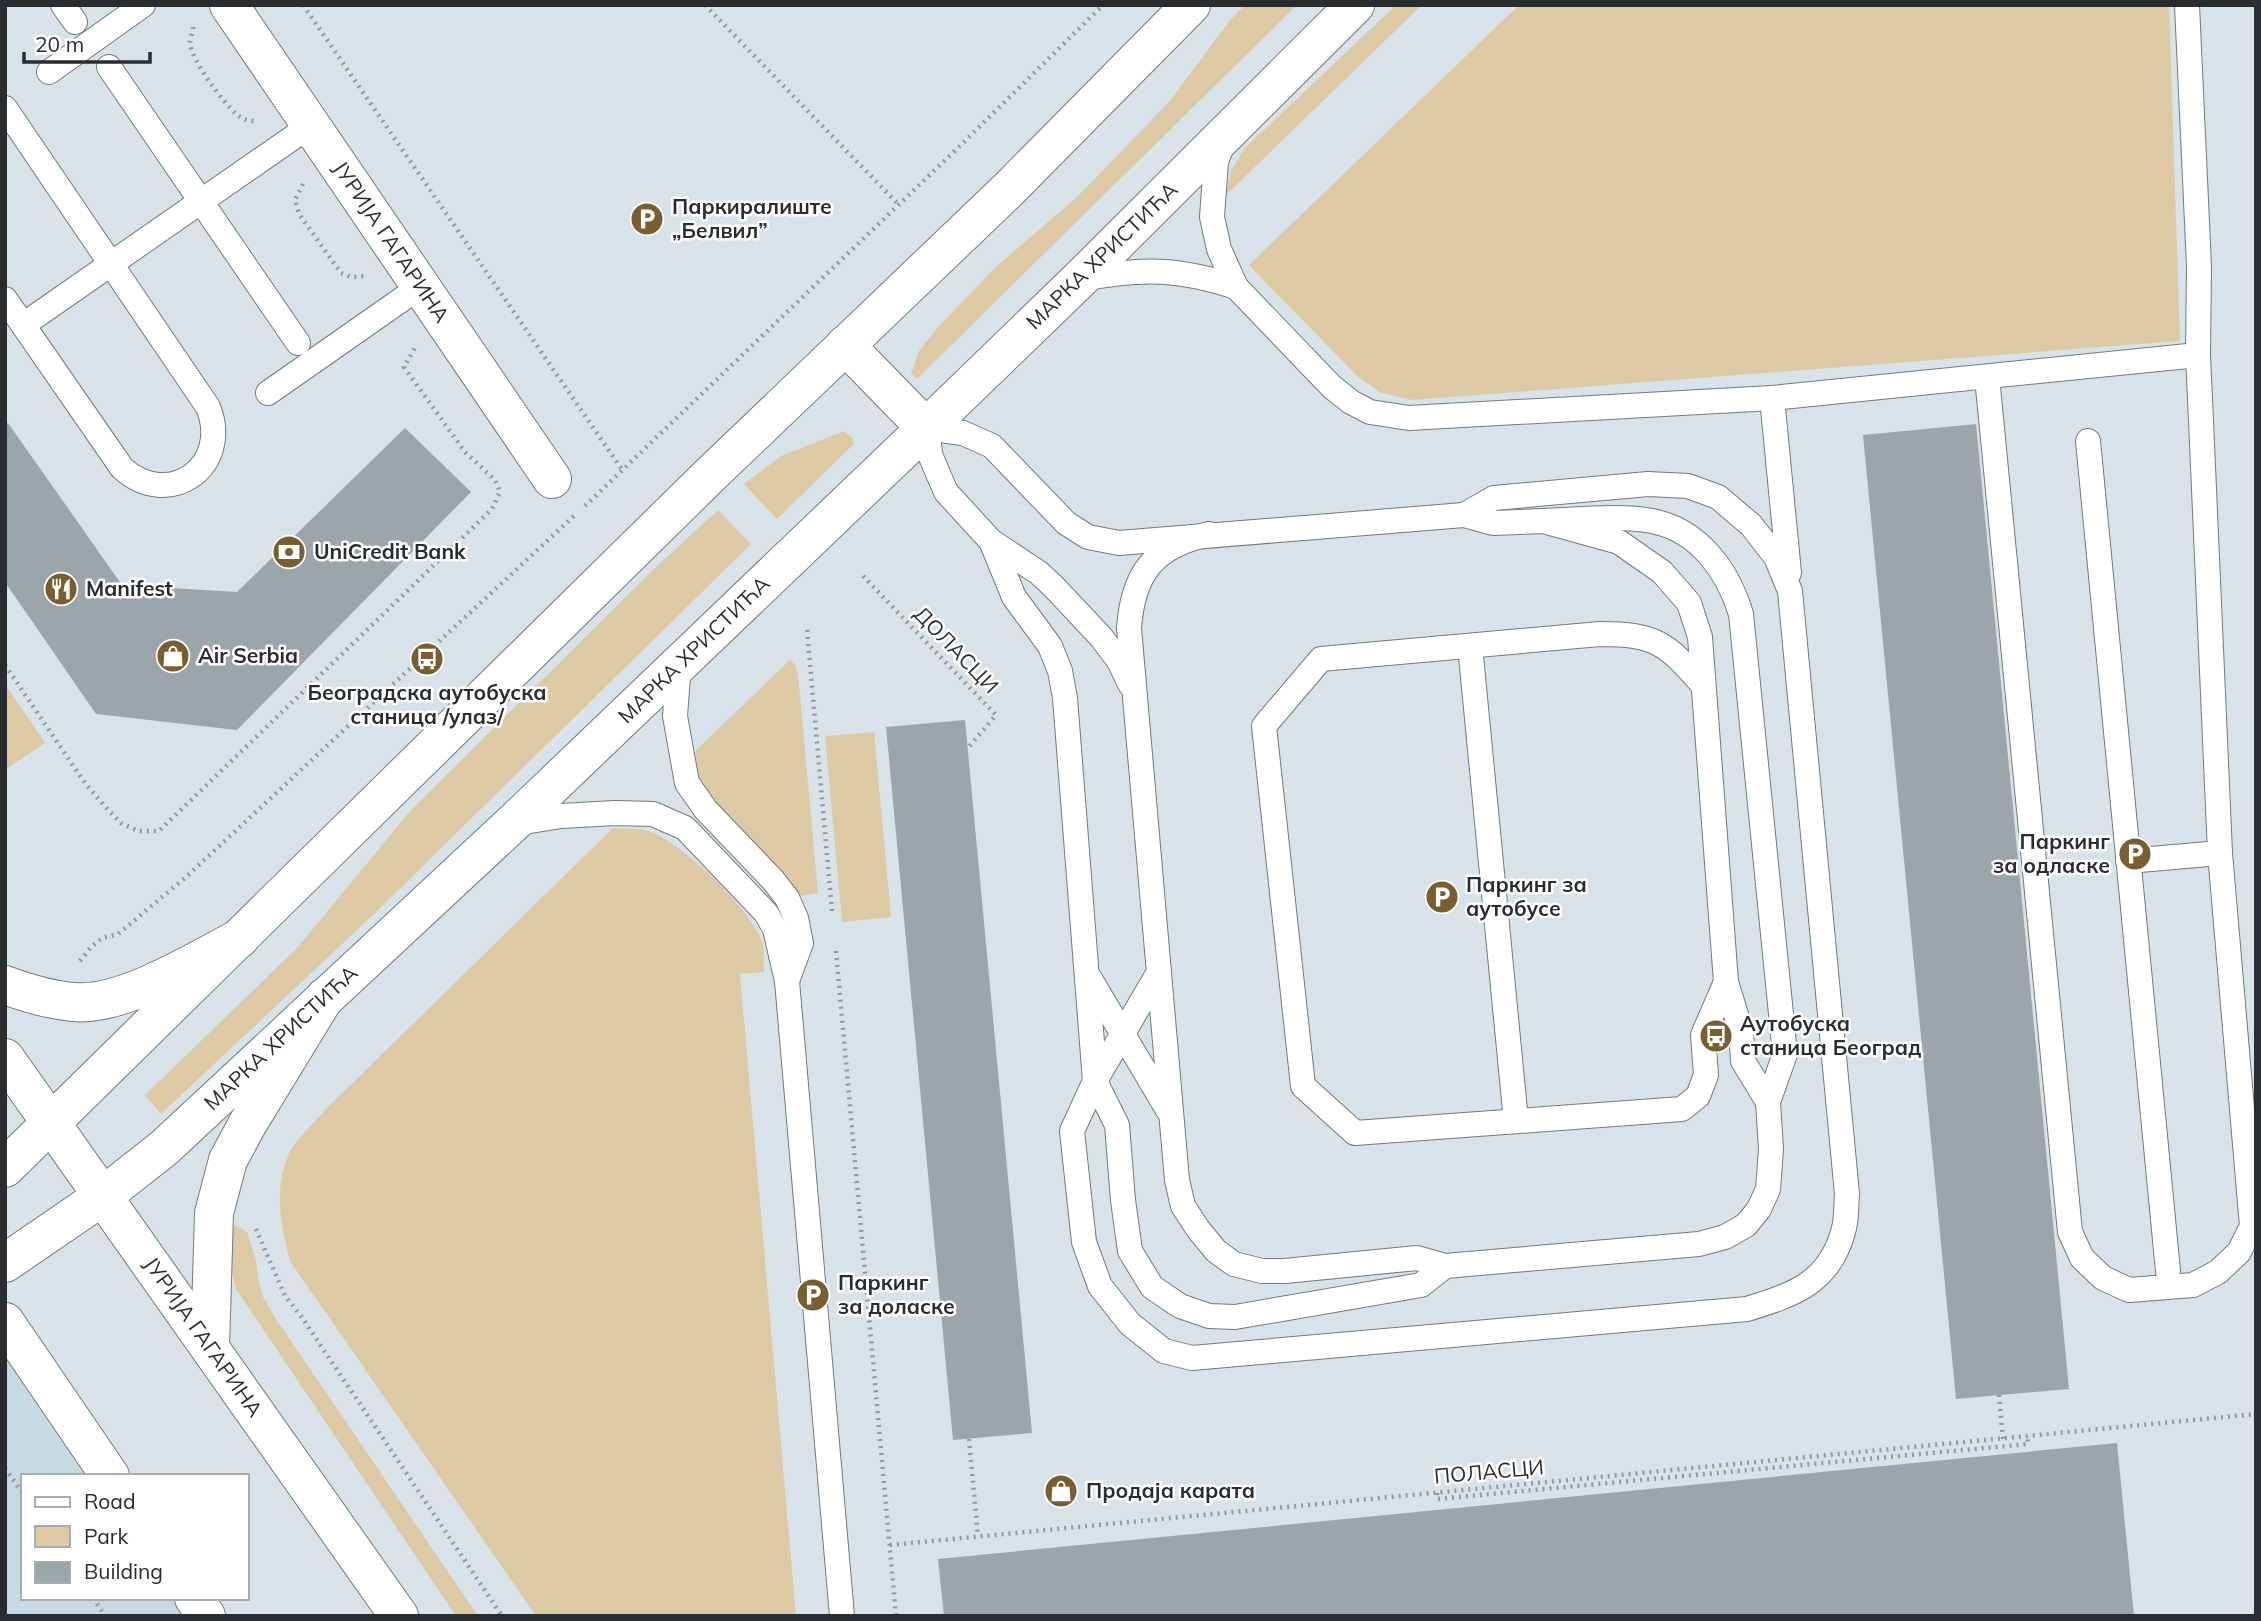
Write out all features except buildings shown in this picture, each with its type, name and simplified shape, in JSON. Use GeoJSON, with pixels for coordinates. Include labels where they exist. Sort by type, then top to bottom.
{"type":"FeatureCollection","features":[{"type":"Feature","properties":{"kind":"street","name":"ЈУРИЈА ГАГАРИНА"},"geometry":{"type":"LineString","coordinates":[[229,5],[311,125],[407,296],[552,479]]}},
{"type":"Feature","properties":{"kind":"street"},"geometry":{"type":"LineString","coordinates":[[5,1168],[845,345],[1008,190],[1191,5]]}},
{"type":"Feature","properties":{"kind":"street","name":"МАРКА ХРИСТИЋА"},"geometry":{"type":"LineString","coordinates":[[5,1263],[103,1196],[164,1148],[512,824],[1079,280],[1355,5]]}},
{"type":"Feature","properties":{"kind":"street"},"geometry":{"type":"LineString","coordinates":[[845,345],[926,428]]}},
{"type":"Feature","properties":{"kind":"street"},"geometry":{"type":"LineString","coordinates":[[5,985],[29,994],[75,1003],[100,1001],[156,981],[240,938]]}},
{"type":"Feature","properties":{"kind":"street"},"geometry":{"type":"LineString","coordinates":[[210,1348],[214,1213],[228,1160],[248,1122],[325,997]]}},
{"type":"Feature","properties":{"kind":"street","name":"ЈУРИЈА ГАГАРИНА"},"geometry":{"type":"LineString","coordinates":[[5,1058],[399,1616]]}},
{"type":"Feature","properties":{"kind":"street"},"geometry":{"type":"LineString","coordinates":[[5,1322],[109,1474]]}},
{"type":"Feature","properties":{"kind":"street"},"geometry":{"type":"LineString","coordinates":[[195,1600],[206,1616]]}},
{"type":"Feature","properties":{"kind":"lane"},"geometry":{"type":"LineString","coordinates":[[49,72],[143,5]]}},
{"type":"Feature","properties":{"kind":"lane"},"geometry":{"type":"LineString","coordinates":[[1987,377],[2070,1231],[2082,1258],[2103,1278],[2129,1290],[2193,1285],[2218,1272],[2239,1252],[2252,1226],[2220,853],[2198,355],[2199,267],[2187,5]]}},
{"type":"Feature","properties":{"kind":"lane"},"geometry":{"type":"LineString","coordinates":[[109,66],[298,343]]}},
{"type":"Feature","properties":{"kind":"lane"},"geometry":{"type":"LineString","coordinates":[[5,108],[208,407],[214,432],[209,457],[192,476],[168,485],[143,482],[131,477],[122,468],[5,299]]}},
{"type":"Feature","properties":{"kind":"lane"},"geometry":{"type":"LineString","coordinates":[[23,326],[311,125]]}},
{"type":"Feature","properties":{"kind":"lane"},"geometry":{"type":"LineString","coordinates":[[1227,133],[1216,162],[1212,217],[1219,249],[1236,287],[1332,387],[1351,402],[1379,414],[1409,418],[1772,398],[2198,355]]}},
{"type":"Feature","properties":{"kind":"lane"},"geometry":{"type":"LineString","coordinates":[[1079,280],[1129,271],[1154,270],[1205,277],[1236,287]]}},
{"type":"Feature","properties":{"kind":"lane"},"geometry":{"type":"LineString","coordinates":[[268,393],[407,296]]}},
{"type":"Feature","properties":{"kind":"lane"},"geometry":{"type":"LineString","coordinates":[[1159,972],[1095,1081],[1072,1131],[1084,1242],[1100,1286],[1130,1324],[1164,1351],[1192,1358],[1747,1309],[1792,1295],[1827,1269],[1844,1231],[1847,1194],[1772,398]]}},
{"type":"Feature","properties":{"kind":"lane"},"geometry":{"type":"LineString","coordinates":[[1137,713],[1130,683],[1119,661],[1101,637],[1040,573],[991,541],[946,492],[931,457],[926,428],[963,433],[992,446],[1066,523],[1088,537],[1119,543],[1209,534],[1464,514],[1493,523],[1634,519],[1654,521],[1677,530],[1702,546],[1720,566],[1734,590],[1741,614],[1785,1054],[1768,1102],[1771,1149],[1768,1189],[1759,1209],[1746,1225],[1726,1237],[1699,1244],[1445,1266],[1417,1258],[1285,1271],[1262,1271],[1234,1264],[1216,1251],[1198,1229],[1183,1206],[1177,1180],[1137,713],[1129,628],[1131,606],[1138,584],[1150,565],[1167,549],[1187,539],[1209,534]]}},
{"type":"Feature","properties":{"kind":"lane"},"geometry":{"type":"LineString","coordinates":[[2088,441],[2168,1271]]}},
{"type":"Feature","properties":{"kind":"lane"},"geometry":{"type":"LineString","coordinates":[[1464,514],[1494,498],[1648,484],[1688,486],[1718,497],[1751,525],[1776,556],[1790,591]]}},
{"type":"Feature","properties":{"kind":"lane"},"geometry":{"type":"LineString","coordinates":[[1543,521],[1619,542],[1662,572],[1689,603],[1700,637],[1726,982],[1741,1031],[1743,1061],[1768,1102]]}},
{"type":"Feature","properties":{"kind":"lane"},"geometry":{"type":"LineString","coordinates":[[991,541],[1014,597],[1050,646],[1060,671],[1065,698],[1095,1081],[1117,1125],[1130,1251],[1152,1287],[1180,1306],[1209,1316],[1235,1317],[1421,1285],[1445,1266]]}},
{"type":"Feature","properties":{"kind":"lane"},"geometry":{"type":"LineString","coordinates":[[1702,684],[1677,656],[1658,642],[1632,634],[1600,634],[1321,659],[1264,726],[1303,1086],[1355,1133],[1682,1109],[1698,1096],[1706,1074],[1703,1035],[1726,982]]}},
{"type":"Feature","properties":{"kind":"lane"},"geometry":{"type":"LineString","coordinates":[[1470,646],[1516,1121]]}},
{"type":"Feature","properties":{"kind":"lane"},"geometry":{"type":"LineString","coordinates":[[680,663],[675,716],[687,783],[706,810],[787,898],[796,918],[801,943],[787,981]]}},
{"type":"Feature","properties":{"kind":"lane"},"geometry":{"type":"LineString","coordinates":[[512,824],[561,816],[653,814],[685,828],[766,913],[775,929],[787,981],[842,1616]]}},
{"type":"Feature","properties":{"kind":"lane"},"geometry":{"type":"LineString","coordinates":[[2129,861],[2220,853]]}},
{"type":"Feature","properties":{"kind":"lane"},"geometry":{"type":"LineString","coordinates":[[1087,972],[1172,1116]]}},
{"type":"Feature","properties":{"kind":"path"},"geometry":{"type":"LineString","coordinates":[[303,5],[623,471]]}},
{"type":"Feature","properties":{"kind":"path"},"geometry":{"type":"LineString","coordinates":[[705,5],[899,205]]}},
{"type":"Feature","properties":{"kind":"path"},"geometry":{"type":"LineString","coordinates":[[75,1003],[77,963],[91,947],[102,938],[118,934],[186,877],[623,471],[1103,5]]}},
{"type":"Feature","properties":{"kind":"path"},"geometry":{"type":"LineString","coordinates":[[5,665],[85,782],[108,810],[121,822],[138,831],[159,831],[492,509],[500,492],[495,480],[465,452],[404,367],[418,341],[407,296],[372,274],[351,277],[341,273],[333,263],[299,214],[295,200],[306,179],[277,148],[259,121],[247,121],[223,100],[196,60],[190,44],[194,19]]}},
{"type":"Feature","properties":{"kind":"path","name":"ДОЛАСЦИ"},"geometry":{"type":"LineString","coordinates":[[863,576],[996,715],[968,748]]}},
{"type":"Feature","properties":{"kind":"path"},"geometry":{"type":"LineString","coordinates":[[807,630],[833,921]]}},
{"type":"Feature","properties":{"kind":"path"},"geometry":{"type":"LineString","coordinates":[[836,949],[896,1616]]}},
{"type":"Feature","properties":{"kind":"path"},"geometry":{"type":"LineString","coordinates":[[214,1213],[252,1218],[285,1296],[502,1616]]}},
{"type":"Feature","properties":{"kind":"path"},"geometry":{"type":"LineString","coordinates":[[1999,1395],[2003,1438]]}},
{"type":"Feature","properties":{"kind":"path","name":"ПОЛАСЦИ"},"geometry":{"type":"LineString","coordinates":[[890,1545],[2256,1414]]}},
{"type":"Feature","properties":{"kind":"path"},"geometry":{"type":"LineString","coordinates":[[1437,1493],[1437,1499],[2028,1444],[2024,1436]]}},
{"type":"Feature","properties":{"kind":"path"},"geometry":{"type":"LineString","coordinates":[[969,1439],[978,1536]]}},
{"type":"Feature","properties":{"kind":"path"},"geometry":{"type":"LineString","coordinates":[[5,1468],[21,1491]]}},
{"type":"Feature","properties":{"kind":"path"},"geometry":{"type":"LineString","coordinates":[[94,1600],[105,1616]]}},
{"type":"Feature","properties":{"kind":"shaded area"},"geometry":{"type":"Polygon","coordinates":[[[5,1356],[88,1474],[21,1474],[21,1600],[175,1600],[186,1616],[5,1616],[5,1356]]]}},
{"type":"Feature","properties":{"kind":"green space"},"geometry":{"type":"Polygon","coordinates":[[[1245,5],[1297,5],[917,379],[911,374],[919,351],[939,326],[996,267],[1079,195],[1169,102],[1231,19],[1245,5]]]}},
{"type":"Feature","properties":{"kind":"green space"},"geometry":{"type":"Polygon","coordinates":[[[1396,5],[1422,5],[1226,195],[1231,171],[1245,148],[1396,5]]]}},
{"type":"Feature","properties":{"kind":"green space"},"geometry":{"type":"Polygon","coordinates":[[[1519,5],[2169,5],[2180,341],[1412,400],[1381,393],[1357,376],[1249,265],[1519,5]]]}},
{"type":"Feature","properties":{"kind":"green space"},"geometry":{"type":"Polygon","coordinates":[[[844,431],[853,439],[854,444],[777,519],[744,484],[781,456],[844,431]]]}},
{"type":"Feature","properties":{"kind":"green space"},"geometry":{"type":"Polygon","coordinates":[[[718,510],[751,544],[373,915],[161,1114],[145,1095],[298,947],[411,810],[657,566],[718,510]]]}},
{"type":"Feature","properties":{"kind":"green space"},"geometry":{"type":"Polygon","coordinates":[[[790,660],[798,673],[818,893],[799,896],[707,797],[699,776],[695,751],[790,660]]]}},
{"type":"Feature","properties":{"kind":"green space"},"geometry":{"type":"Polygon","coordinates":[[[5,684],[45,743],[5,770],[5,684]]]}},
{"type":"Feature","properties":{"kind":"green space"},"geometry":{"type":"Polygon","coordinates":[[[874,732],[891,917],[842,922],[825,736],[874,732]]]}},
{"type":"Feature","properties":{"kind":"green space"},"geometry":{"type":"Polygon","coordinates":[[[613,828],[651,832],[698,864],[716,880],[746,915],[763,945],[764,972],[740,974],[796,1616],[536,1616],[290,1261],[280,1194],[284,1167],[296,1143],[327,1108],[613,828]]]}},
{"type":"Feature","properties":{"kind":"green space"},"geometry":{"type":"Polygon","coordinates":[[[235,1225],[247,1232],[263,1297],[276,1319],[478,1616],[456,1616],[236,1289],[225,1241],[227,1226],[235,1225]]]}},
{"type":"Feature","properties":{"kind":"place","name":"Паркиралиште „Белвил”"},"geometry":{"type":"Point","coordinates":[647,219]}},
{"type":"Feature","properties":{"kind":"place","name":"UniCredit Bank"},"geometry":{"type":"Point","coordinates":[289,552]}},
{"type":"Feature","properties":{"kind":"place","name":"Manifest"},"geometry":{"type":"Point","coordinates":[61,589]}},
{"type":"Feature","properties":{"kind":"place","name":"Air Serbia"},"geometry":{"type":"Point","coordinates":[173,656]}},
{"type":"Feature","properties":{"kind":"place","name":"Београдска аутобуска станица /улаз/"},"geometry":{"type":"Point","coordinates":[427,659]}},
{"type":"Feature","properties":{"kind":"place","name":"Паркинг за одласке"},"geometry":{"type":"Point","coordinates":[2135,854]}},
{"type":"Feature","properties":{"kind":"place","name":"Паркинг за аутобусе"},"geometry":{"type":"Point","coordinates":[1442,897]}},
{"type":"Feature","properties":{"kind":"place","name":"Аутобуска станица Београд"},"geometry":{"type":"Point","coordinates":[1716,1036]}},
{"type":"Feature","properties":{"kind":"place","name":"Паркинг за доласке"},"geometry":{"type":"Point","coordinates":[813,1295]}},
{"type":"Feature","properties":{"kind":"place","name":"Продаја карата"},"geometry":{"type":"Point","coordinates":[1061,1491]}}]}
